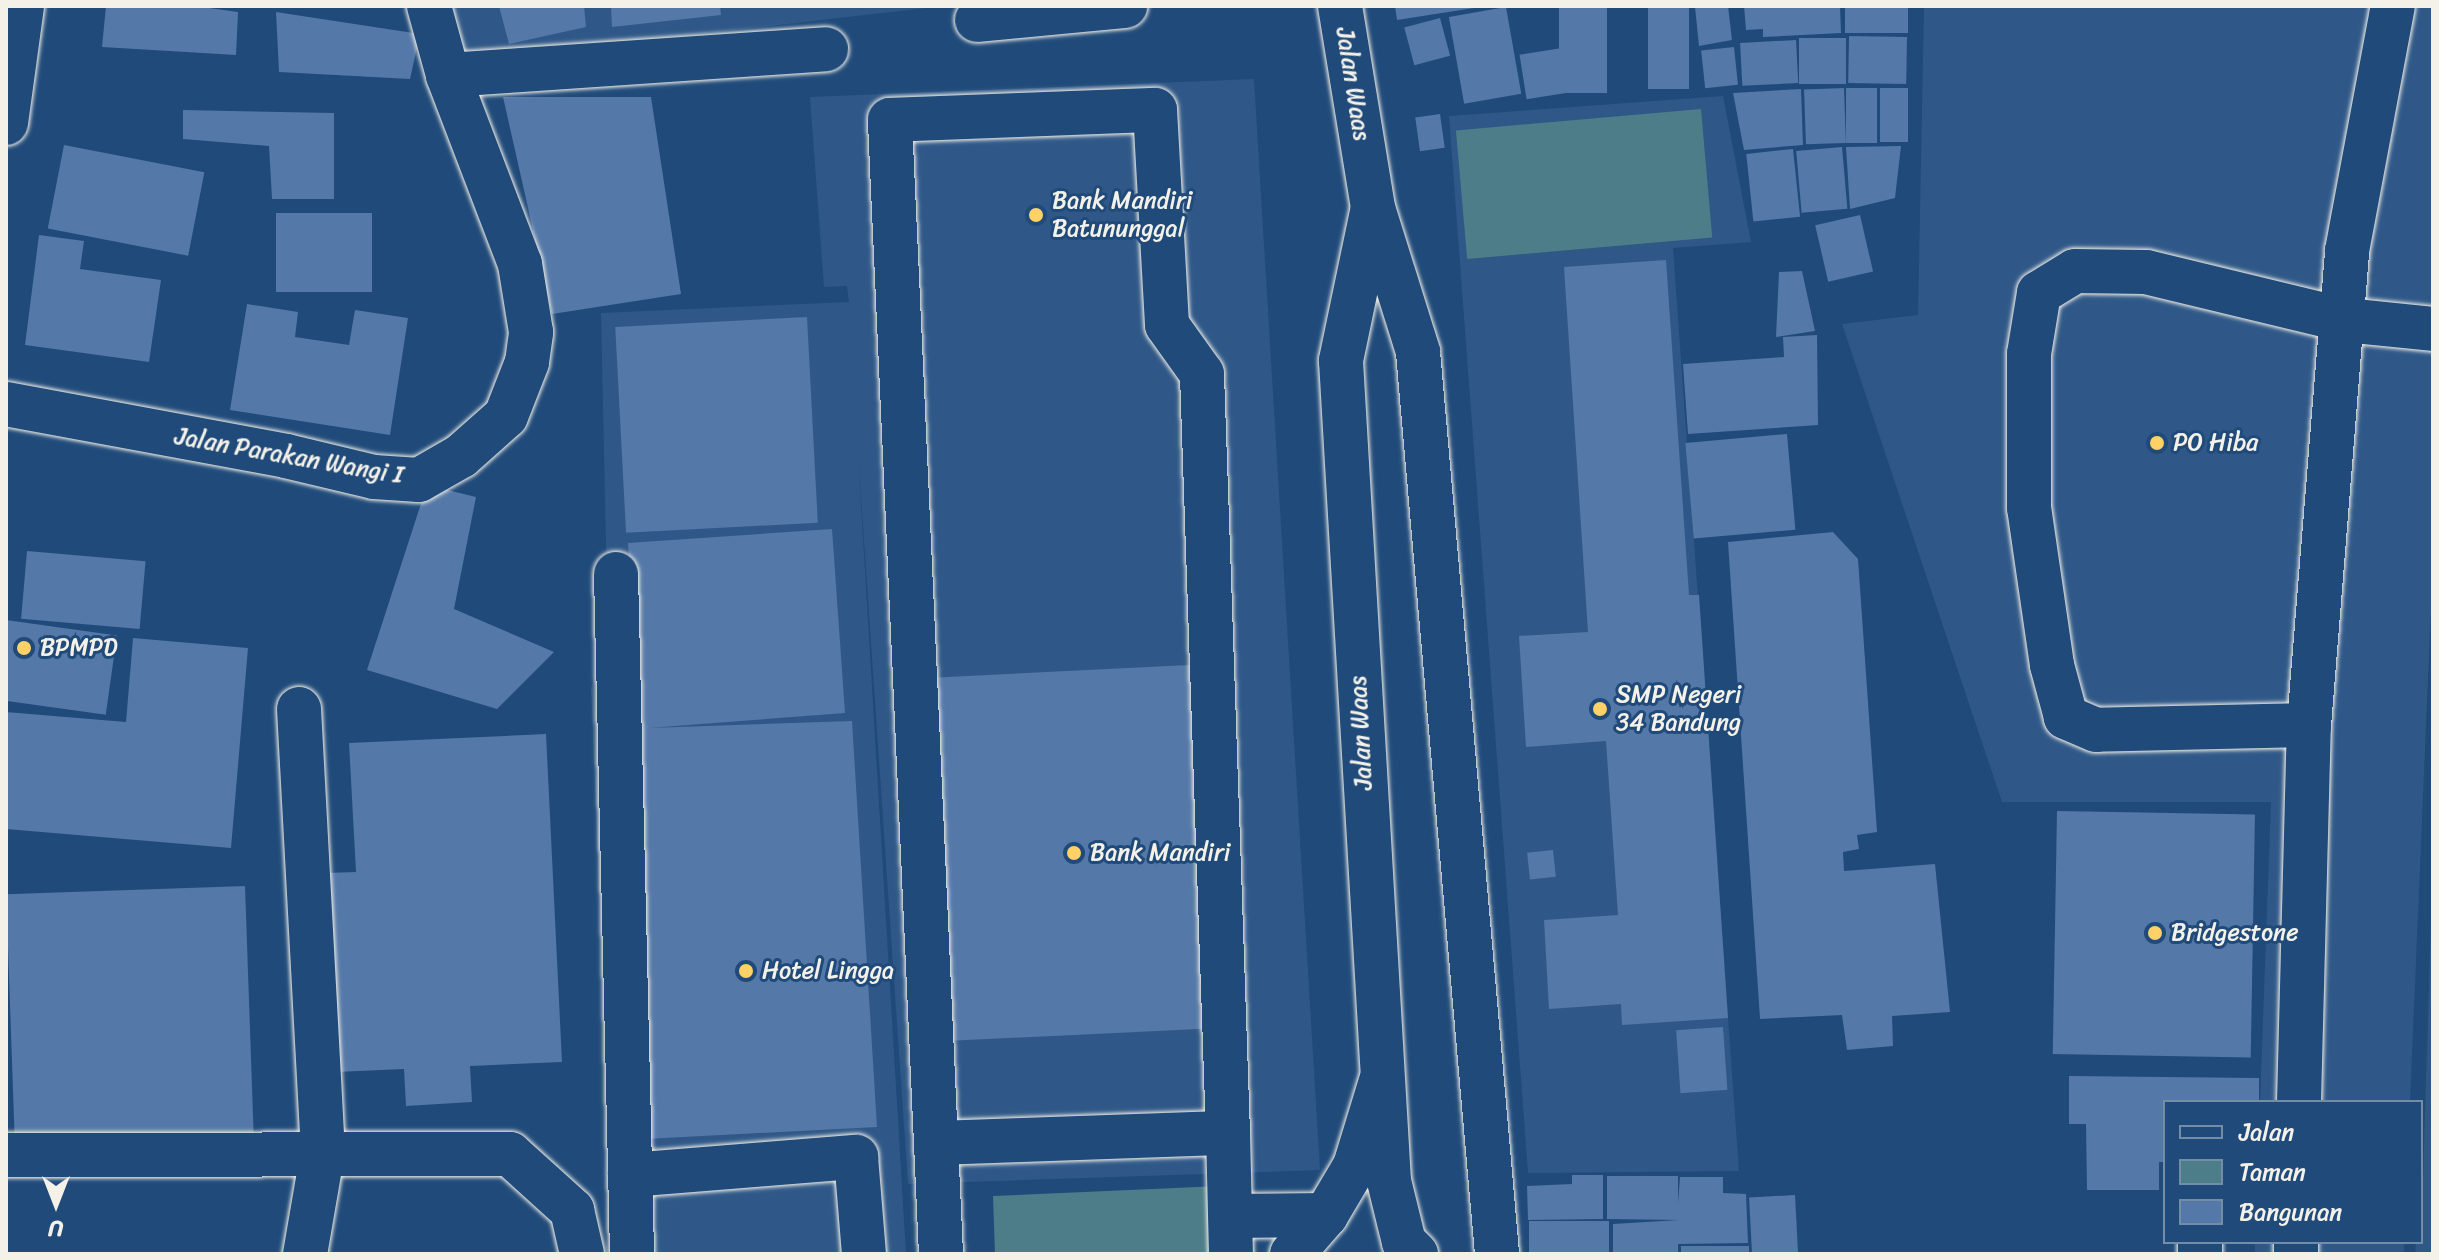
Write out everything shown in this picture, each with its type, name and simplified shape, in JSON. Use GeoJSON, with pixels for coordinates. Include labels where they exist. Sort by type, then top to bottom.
{"type":"FeatureCollection","features":[{"type":"Feature","properties":{"kind":"main road"},"geometry":{"type":"LineString","coordinates":[[6,123],[22,6]]}},
{"type":"Feature","properties":{"kind":"main road","name":"Jalan Parakan Wangi I"},"geometry":{"type":"LineString","coordinates":[[6,404],[374,477],[419,480],[461,456],[506,416],[527,362],[531,332],[520,264],[448,75],[429,6]]}},
{"type":"Feature","properties":{"kind":"main road"},"geometry":{"type":"LineString","coordinates":[[977,20],[1125,6]]}},
{"type":"Feature","properties":{"kind":"main road","name":"Jalan Waas"},"geometry":{"type":"LineString","coordinates":[[1340,6],[1373,208],[1418,352],[1497,1254]]}},
{"type":"Feature","properties":{"kind":"main road"},"geometry":{"type":"LineString","coordinates":[[2299,1100],[2309,725],[2345,320],[2347,251],[2393,6]]}},
{"type":"Feature","properties":{"kind":"main road"},"geometry":{"type":"LineString","coordinates":[[448,75],[826,49]]}},
{"type":"Feature","properties":{"kind":"main road"},"geometry":{"type":"LineString","coordinates":[[941,1254],[890,120],[1155,110],[1167,325],[1202,374],[1231,1235],[1326,1215]]}},
{"type":"Feature","properties":{"kind":"main road","name":"Jalan Waas"},"geometry":{"type":"LineString","coordinates":[[1373,208],[1341,361],[1389,1181],[1404,1242],[1416,1254]]}},
{"type":"Feature","properties":{"kind":"main road"},"geometry":{"type":"LineString","coordinates":[[2309,725],[2096,730],[2066,717],[2052,665],[2029,508],[2032,320],[2039,293],[2075,271],[2146,272],[2345,320],[2433,329]]}},
{"type":"Feature","properties":{"kind":"main road"},"geometry":{"type":"LineString","coordinates":[[616,574],[632,1254]]}},
{"type":"Feature","properties":{"kind":"main road"},"geometry":{"type":"LineString","coordinates":[[299,709],[323,1150],[305,1254]]}},
{"type":"Feature","properties":{"kind":"main road"},"geometry":{"type":"LineString","coordinates":[[1292,1254],[1326,1215],[1355,1166],[1381,1081]]}},
{"type":"Feature","properties":{"kind":"main road"},"geometry":{"type":"LineString","coordinates":[[937,1143],[1228,1133]]}},
{"type":"Feature","properties":{"kind":"main road"},"geometry":{"type":"LineString","coordinates":[[6,1155],[323,1150],[510,1154],[572,1210],[582,1254]]}},
{"type":"Feature","properties":{"kind":"main road"},"geometry":{"type":"LineString","coordinates":[[630,1175],[856,1157],[864,1254]]}},
{"type":"Feature","properties":{"kind":"shaded area"},"geometry":{"type":"Polygon","coordinates":[[[447,6],[944,6],[451,62],[447,6]]]}},
{"type":"Feature","properties":{"kind":"shaded area","name":"PO Hiba"},"geometry":{"type":"Polygon","coordinates":[[[1924,6],[2433,6],[2433,562],[2410,1100],[2260,1100],[2271,802],[2002,802],[1842,324],[1918,315],[1924,6]]]}},
{"type":"Feature","properties":{"kind":"shaded area"},"geometry":{"type":"Polygon","coordinates":[[[1254,79],[1320,1170],[908,1184],[858,453],[906,1254],[614,1254],[591,688],[608,639],[601,313],[849,302],[847,286],[824,287],[810,97],[1254,79]]]}},
{"type":"Feature","properties":{"kind":"shaded area","name":"SMP Negeri 34 Bandung"},"geometry":{"type":"Polygon","coordinates":[[[1723,96],[1751,242],[1673,248],[1739,1171],[1528,1173],[1449,116],[1723,96]]]}},
{"type":"Feature","properties":{"kind":"shaded area"},"geometry":{"type":"Polygon","coordinates":[[[2433,857],[2433,1254],[2415,1254],[2416,1244],[2423,1244],[2433,857]]]}},
{"type":"Feature","properties":{"kind":"shaded area"},"geometry":{"type":"Polygon","coordinates":[[[2255,1244],[2404,1244],[2404,1254],[2255,1254],[2255,1244]]]}},
{"type":"Feature","properties":{"kind":"green space"},"geometry":{"type":"Polygon","coordinates":[[[1701,109],[1712,238],[1467,259],[1456,130],[1701,109]]]}},
{"type":"Feature","properties":{"kind":"green space"},"geometry":{"type":"Polygon","coordinates":[[[1220,1186],[1223,1254],[995,1254],[993,1196],[1220,1186]]]}},
{"type":"Feature","properties":{"kind":"building"},"geometry":{"type":"Polygon","coordinates":[[[106,6],[195,6],[238,12],[236,55],[102,47],[106,6]]]}},
{"type":"Feature","properties":{"kind":"building"},"geometry":{"type":"Polygon","coordinates":[[[499,6],[584,6],[586,27],[509,44],[499,6]]]}},
{"type":"Feature","properties":{"kind":"building"},"geometry":{"type":"Polygon","coordinates":[[[611,6],[720,6],[721,15],[612,27],[611,6]]]}},
{"type":"Feature","properties":{"kind":"building"},"geometry":{"type":"Polygon","coordinates":[[[1395,6],[1473,6],[1474,8],[1397,20],[1395,6]]]}},
{"type":"Feature","properties":{"kind":"building"},"geometry":{"type":"Polygon","coordinates":[[[1559,6],[1607,6],[1607,93],[1559,93],[1559,6]]]}},
{"type":"Feature","properties":{"kind":"building"},"geometry":{"type":"Polygon","coordinates":[[[1648,6],[1689,6],[1689,89],[1648,89],[1648,6]]]}},
{"type":"Feature","properties":{"kind":"building"},"geometry":{"type":"Polygon","coordinates":[[[1728,6],[1732,40],[1699,46],[1695,7],[1728,6]]]}},
{"type":"Feature","properties":{"kind":"building"},"geometry":{"type":"Polygon","coordinates":[[[1744,6],[1840,6],[1841,33],[1763,37],[1763,29],[1746,30],[1744,6]]]}},
{"type":"Feature","properties":{"kind":"building"},"geometry":{"type":"Polygon","coordinates":[[[1845,6],[1908,6],[1908,33],[1845,33],[1845,6]]]}},
{"type":"Feature","properties":{"kind":"building"},"geometry":{"type":"Polygon","coordinates":[[[1506,7],[1521,94],[1464,104],[1449,17],[1506,7]]]}},
{"type":"Feature","properties":{"kind":"building"},"geometry":{"type":"Polygon","coordinates":[[[276,12],[420,34],[410,79],[279,72],[276,12]]]}},
{"type":"Feature","properties":{"kind":"building"},"geometry":{"type":"Polygon","coordinates":[[[1440,18],[1450,56],[1414,65],[1404,28],[1440,18]]]}},
{"type":"Feature","properties":{"kind":"building"},"geometry":{"type":"Polygon","coordinates":[[[1849,36],[1907,37],[1906,84],[1848,83],[1849,36]]]}},
{"type":"Feature","properties":{"kind":"building"},"geometry":{"type":"Polygon","coordinates":[[[1799,38],[1846,38],[1846,84],[1799,84],[1799,38]]]}},
{"type":"Feature","properties":{"kind":"building"},"geometry":{"type":"Polygon","coordinates":[[[1796,40],[1798,83],[1742,86],[1740,43],[1796,40]]]}},
{"type":"Feature","properties":{"kind":"building"},"geometry":{"type":"Polygon","coordinates":[[[1734,47],[1738,85],[1705,88],[1701,50],[1734,47]]]}},
{"type":"Feature","properties":{"kind":"building"},"geometry":{"type":"Polygon","coordinates":[[[1562,48],[1569,92],[1527,99],[1520,55],[1562,48]]]}},
{"type":"Feature","properties":{"kind":"building"},"geometry":{"type":"Polygon","coordinates":[[[1844,88],[1846,143],[1806,144],[1804,89],[1844,88]]]}},
{"type":"Feature","properties":{"kind":"building"},"geometry":{"type":"Polygon","coordinates":[[[1846,88],[1877,88],[1877,143],[1846,143],[1846,88]]]}},
{"type":"Feature","properties":{"kind":"building"},"geometry":{"type":"Polygon","coordinates":[[[1880,88],[1908,88],[1908,142],[1880,142],[1880,88]]]}},
{"type":"Feature","properties":{"kind":"building"},"geometry":{"type":"Polygon","coordinates":[[[1801,89],[1803,145],[1744,150],[1733,93],[1801,89]]]}},
{"type":"Feature","properties":{"kind":"building"},"geometry":{"type":"Polygon","coordinates":[[[503,97],[651,97],[681,294],[552,314],[503,97]]]}},
{"type":"Feature","properties":{"kind":"building"},"geometry":{"type":"Polygon","coordinates":[[[183,110],[334,113],[334,199],[272,199],[269,146],[183,139],[183,110]]]}},
{"type":"Feature","properties":{"kind":"building"},"geometry":{"type":"Polygon","coordinates":[[[1440,114],[1445,148],[1420,151],[1415,117],[1440,114]]]}},
{"type":"Feature","properties":{"kind":"building"},"geometry":{"type":"Polygon","coordinates":[[[64,145],[204,172],[188,256],[48,228],[64,145]]]}},
{"type":"Feature","properties":{"kind":"building"},"geometry":{"type":"Polygon","coordinates":[[[1901,146],[1895,198],[1850,209],[1846,147],[1901,146]]]}},
{"type":"Feature","properties":{"kind":"building"},"geometry":{"type":"Polygon","coordinates":[[[1842,147],[1847,209],[1802,213],[1796,151],[1842,147]]]}},
{"type":"Feature","properties":{"kind":"building"},"geometry":{"type":"Polygon","coordinates":[[[1793,149],[1800,217],[1753,222],[1746,154],[1793,149]]]}},
{"type":"Feature","properties":{"kind":"building"},"geometry":{"type":"Polygon","coordinates":[[[276,213],[372,213],[372,292],[276,292],[276,213]]]}},
{"type":"Feature","properties":{"kind":"building"},"geometry":{"type":"Polygon","coordinates":[[[1860,215],[1873,272],[1828,282],[1815,225],[1860,215]]]}},
{"type":"Feature","properties":{"kind":"building"},"geometry":{"type":"Polygon","coordinates":[[[39,235],[84,241],[80,269],[161,280],[149,362],[25,345],[39,235]]]}},
{"type":"Feature","properties":{"kind":"building"},"geometry":{"type":"Polygon","coordinates":[[[1666,260],[1689,595],[1699,595],[1728,1018],[1622,1025],[1621,1004],[1549,1009],[1544,920],[1618,915],[1606,741],[1526,747],[1519,636],[1588,632],[1564,267],[1666,260]]]}},
{"type":"Feature","properties":{"kind":"building"},"geometry":{"type":"Polygon","coordinates":[[[1802,271],[1815,331],[1776,337],[1779,272],[1802,271]]]}},
{"type":"Feature","properties":{"kind":"building"},"geometry":{"type":"Polygon","coordinates":[[[247,304],[298,312],[295,337],[349,345],[355,310],[408,318],[390,435],[230,410],[247,304]]]}},
{"type":"Feature","properties":{"kind":"building"},"geometry":{"type":"Polygon","coordinates":[[[807,317],[818,523],[626,533],[615,327],[807,317]]]}},
{"type":"Feature","properties":{"kind":"building"},"geometry":{"type":"Polygon","coordinates":[[[1817,335],[1818,425],[1688,434],[1683,364],[1784,357],[1783,337],[1817,335]]]}},
{"type":"Feature","properties":{"kind":"building"},"geometry":{"type":"Polygon","coordinates":[[[1787,434],[1795,530],[1694,539],[1685,443],[1787,434]]]}},
{"type":"Feature","properties":{"kind":"building"},"geometry":{"type":"Polygon","coordinates":[[[427,485],[476,497],[454,609],[554,652],[497,709],[367,670],[427,485]]]}},
{"type":"Feature","properties":{"kind":"building","name":"Hotel Lingga"},"geometry":{"type":"Polygon","coordinates":[[[832,529],[845,713],[649,728],[852,721],[877,1127],[645,1139],[640,728],[628,543],[832,529]]]}},
{"type":"Feature","properties":{"kind":"building"},"geometry":{"type":"Polygon","coordinates":[[[1833,532],[1858,559],[1877,832],[1857,835],[1859,849],[1843,852],[1844,871],[1935,864],[1950,1012],[1892,1016],[1893,1046],[1847,1050],[1842,1015],[1760,1019],[1728,542],[1833,532]]]}},
{"type":"Feature","properties":{"kind":"building"},"geometry":{"type":"Polygon","coordinates":[[[27,551],[146,561],[140,629],[21,619],[27,551]]]}},
{"type":"Feature","properties":{"kind":"building"},"geometry":{"type":"Polygon","coordinates":[[[6,620],[117,636],[106,715],[6,701],[6,620]]]}},
{"type":"Feature","properties":{"kind":"building"},"geometry":{"type":"Polygon","coordinates":[[[133,638],[248,648],[231,848],[6,829],[6,712],[126,722],[133,638]]]}},
{"type":"Feature","properties":{"kind":"building","name":"Bank Mandiri"},"geometry":{"type":"Polygon","coordinates":[[[1189,665],[1203,677],[1220,1028],[946,1041],[928,678],[1189,665]]]}},
{"type":"Feature","properties":{"kind":"building"},"geometry":{"type":"Polygon","coordinates":[[[546,734],[562,1062],[470,1066],[472,1102],[406,1106],[404,1069],[336,1072],[326,873],[356,872],[349,743],[546,734]]]}},
{"type":"Feature","properties":{"kind":"building","name":"Bridgestone"},"geometry":{"type":"Polygon","coordinates":[[[2057,811],[2255,814],[2251,1057],[2053,1054],[2057,811]]]}},
{"type":"Feature","properties":{"kind":"building"},"geometry":{"type":"Polygon","coordinates":[[[1553,850],[1556,877],[1530,880],[1527,853],[1553,850]]]}},
{"type":"Feature","properties":{"kind":"building"},"geometry":{"type":"Polygon","coordinates":[[[245,886],[254,1139],[15,1147],[6,894],[245,886]]]}},
{"type":"Feature","properties":{"kind":"building"},"geometry":{"type":"Polygon","coordinates":[[[1723,1027],[1727,1090],[1681,1093],[1676,1030],[1723,1027]]]}},
{"type":"Feature","properties":{"kind":"building"},"geometry":{"type":"Polygon","coordinates":[[[2069,1076],[2259,1078],[2259,1100],[2163,1100],[2163,1162],[2159,1162],[2159,1190],[2087,1190],[2086,1124],[2069,1124],[2069,1076]]]}},
{"type":"Feature","properties":{"kind":"building"},"geometry":{"type":"Polygon","coordinates":[[[1572,1175],[1603,1175],[1603,1219],[1528,1220],[1527,1186],[1572,1184],[1572,1175]]]}},
{"type":"Feature","properties":{"kind":"building"},"geometry":{"type":"Polygon","coordinates":[[[1607,1176],[1678,1176],[1678,1203],[1680,1177],[1723,1177],[1723,1193],[1746,1194],[1748,1243],[1678,1244],[1678,1254],[1613,1254],[1613,1224],[1679,1220],[1607,1219],[1607,1176]]]}},
{"type":"Feature","properties":{"kind":"building"},"geometry":{"type":"Polygon","coordinates":[[[1795,1195],[1798,1254],[1752,1254],[1749,1197],[1795,1195]]]}},
{"type":"Feature","properties":{"kind":"building"},"geometry":{"type":"Polygon","coordinates":[[[1529,1221],[1609,1221],[1609,1254],[1529,1254],[1529,1221]]]}},
{"type":"Feature","properties":{"kind":"building"},"geometry":{"type":"Polygon","coordinates":[[[1681,1246],[1749,1246],[1749,1254],[1681,1254],[1681,1246]]]}},
{"type":"Feature","properties":{"kind":"place","name":"Bank Mandiri Batununggal"},"geometry":{"type":"Point","coordinates":[1036,215]}},
{"type":"Feature","properties":{"kind":"place","name":"PO Hiba"},"geometry":{"type":"Point","coordinates":[2157,443]}},
{"type":"Feature","properties":{"kind":"place","name":"BPMPD"},"geometry":{"type":"Point","coordinates":[24,648]}},
{"type":"Feature","properties":{"kind":"place","name":"SMP Negeri 34 Bandung"},"geometry":{"type":"Point","coordinates":[1600,709]}},
{"type":"Feature","properties":{"kind":"place","name":"Bank Mandiri"},"geometry":{"type":"Point","coordinates":[1074,853]}},
{"type":"Feature","properties":{"kind":"place","name":"Bridgestone"},"geometry":{"type":"Point","coordinates":[2155,933]}},
{"type":"Feature","properties":{"kind":"place","name":"Hotel Lingga"},"geometry":{"type":"Point","coordinates":[746,971]}}]}
